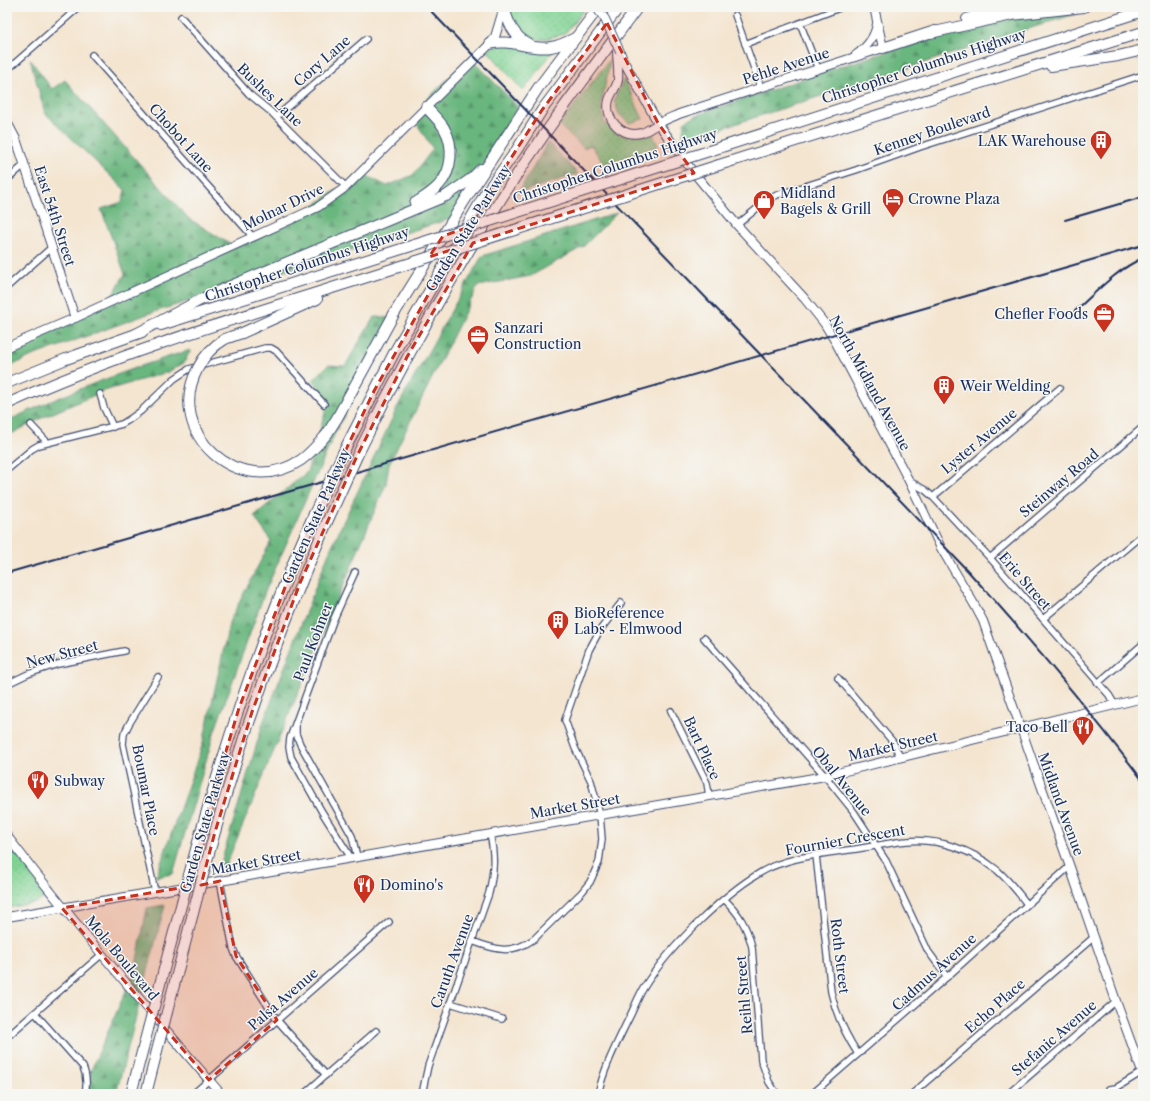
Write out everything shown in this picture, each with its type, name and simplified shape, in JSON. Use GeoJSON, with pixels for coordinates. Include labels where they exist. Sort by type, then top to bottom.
{"type":"FeatureCollection","features":[{"type":"Feature","properties":{"kind":"highway"},"geometry":{"type":"LineString","coordinates":[[504,7],[508,22],[518,37],[536,47]]}},
{"type":"Feature","properties":{"kind":"highway"},"geometry":{"type":"LineString","coordinates":[[284,263],[446,196],[459,188],[482,167],[598,7]]}},
{"type":"Feature","properties":{"kind":"highway","name":"Garden State Parkway"},"geometry":{"type":"LineString","coordinates":[[131,1094],[215,782],[254,663],[314,514],[344,451],[399,344],[485,194],[516,151],[542,110],[619,7]]}},
{"type":"Feature","properties":{"kind":"highway","name":"Garden State Parkway"},"geometry":{"type":"LineString","coordinates":[[146,1094],[204,871],[232,776],[265,676],[300,583],[327,522],[357,456],[411,351],[452,278],[501,198],[554,120],[639,7]]}},
{"type":"Feature","properties":{"kind":"highway"},"geometry":{"type":"LineString","coordinates":[[883,48],[930,33],[999,7]]}},
{"type":"Feature","properties":{"kind":"highway"},"geometry":{"type":"LineString","coordinates":[[976,22],[1013,7]]}},
{"type":"Feature","properties":{"kind":"highway"},"geometry":{"type":"LineString","coordinates":[[930,33],[1012,15],[1084,7]]}},
{"type":"Feature","properties":{"kind":"highway","name":"Christopher Columbus Highway"},"geometry":{"type":"LineString","coordinates":[[7,383],[71,356],[136,334],[1143,11]]}},
{"type":"Feature","properties":{"kind":"highway"},"geometry":{"type":"LineString","coordinates":[[7,404],[71,376],[136,352],[719,165],[1143,32]]}},
{"type":"Feature","properties":{"kind":"highway"},"geometry":{"type":"LineString","coordinates":[[490,44],[503,42],[536,47],[550,47],[575,38]]}},
{"type":"Feature","properties":{"kind":"highway"},"geometry":{"type":"LineString","coordinates":[[1019,71],[1118,56],[1143,50]]}},
{"type":"Feature","properties":{"kind":"highway"},"geometry":{"type":"LineString","coordinates":[[136,334],[202,299],[401,210],[429,194],[440,185],[447,174],[450,164],[450,146],[444,128],[426,107]]}},
{"type":"Feature","properties":{"kind":"highway"},"geometry":{"type":"LineString","coordinates":[[359,280],[242,333],[225,339],[212,349],[203,360],[195,374],[191,387],[189,402],[192,419],[198,435],[208,449],[222,461],[237,468],[255,472],[270,472],[286,468],[302,460],[316,447],[327,434],[337,418],[394,314],[520,116]]}},
{"type":"Feature","properties":{"kind":"street"},"geometry":{"type":"LineString","coordinates":[[7,70],[79,7]]}},
{"type":"Feature","properties":{"kind":"street","name":"Molnar Drive"},"geometry":{"type":"LineString","coordinates":[[7,346],[75,318],[318,207],[346,187],[490,44],[495,37],[504,7]]}},
{"type":"Feature","properties":{"kind":"street","name":"North Midland Avenue"},"geometry":{"type":"LineString","coordinates":[[598,7],[617,43],[621,64],[658,123],[690,168],[737,225],[804,298],[824,323],[909,481],[931,526]]}},
{"type":"Feature","properties":{"kind":"street"},"geometry":{"type":"LineString","coordinates":[[745,44],[842,7]]}},
{"type":"Feature","properties":{"kind":"street"},"geometry":{"type":"LineString","coordinates":[[874,7],[883,48]]}},
{"type":"Feature","properties":{"kind":"street"},"geometry":{"type":"LineString","coordinates":[[735,15],[761,88]]}},
{"type":"Feature","properties":{"kind":"street","name":"Bushes Lane"},"geometry":{"type":"LineString","coordinates":[[181,17],[249,94],[276,117],[346,187]]}},
{"type":"Feature","properties":{"kind":"street"},"geometry":{"type":"LineString","coordinates":[[800,23],[818,70]]}},
{"type":"Feature","properties":{"kind":"street"},"geometry":{"type":"LineString","coordinates":[[852,58],[863,50],[871,41],[878,23]]}},
{"type":"Feature","properties":{"kind":"street","name":"Cory Lane"},"geometry":{"type":"LineString","coordinates":[[276,117],[366,39]]}},
{"type":"Feature","properties":{"kind":"street","name":"Pehle Avenue"},"geometry":{"type":"LineString","coordinates":[[621,64],[618,81],[609,100],[608,109],[614,125],[621,130],[640,134],[649,130],[658,123],[679,114],[883,48]]}},
{"type":"Feature","properties":{"kind":"street","name":"Chobot Lane"},"geometry":{"type":"LineString","coordinates":[[92,55],[254,237]]}},
{"type":"Feature","properties":{"kind":"street","name":"Kenney Boulevard"},"geometry":{"type":"LineString","coordinates":[[737,225],[766,201],[777,195],[856,170],[920,146],[1143,75]]}},
{"type":"Feature","properties":{"kind":"street","name":"East 54th Street"},"geometry":{"type":"LineString","coordinates":[[7,122],[16,139],[75,318]]}},
{"type":"Feature","properties":{"kind":"street"},"geometry":{"type":"LineString","coordinates":[[7,180],[24,165]]}},
{"type":"Feature","properties":{"kind":"street"},"geometry":{"type":"LineString","coordinates":[[7,287],[52,247]]}},
{"type":"Feature","properties":{"kind":"street"},"geometry":{"type":"LineString","coordinates":[[7,470],[32,449],[47,442],[113,427],[130,419],[148,405],[174,379],[189,369],[265,348],[271,348],[276,351],[324,404]]}},
{"type":"Feature","properties":{"kind":"street","name":"Lyster Avenue"},"geometry":{"type":"LineString","coordinates":[[933,497],[1060,388]]}},
{"type":"Feature","properties":{"kind":"street"},"geometry":{"type":"LineString","coordinates":[[100,394],[104,408],[113,427]]}},
{"type":"Feature","properties":{"kind":"street"},"geometry":{"type":"LineString","coordinates":[[31,425],[47,442]]}},
{"type":"Feature","properties":{"kind":"street","name":"Steinway Road"},"geometry":{"type":"LineString","coordinates":[[990,558],[1143,427]]}},
{"type":"Feature","properties":{"kind":"street","name":"Erie Street"},"geometry":{"type":"LineString","coordinates":[[909,481],[925,490],[933,497],[990,558],[1098,683],[1115,705]]}},
{"type":"Feature","properties":{"kind":"street","name":"Midland Avenue"},"geometry":{"type":"LineString","coordinates":[[931,526],[983,621],[1142,1073]]}},
{"type":"Feature","properties":{"kind":"street"},"geometry":{"type":"LineString","coordinates":[[1043,619],[1143,534]]}},
{"type":"Feature","properties":{"kind":"street","name":"Paul Kohner"},"geometry":{"type":"LineString","coordinates":[[354,572],[330,628],[290,738],[289,747],[291,757],[322,812],[354,858]]}},
{"type":"Feature","properties":{"kind":"street"},"geometry":{"type":"LineString","coordinates":[[472,941],[501,950],[520,947],[534,939],[582,892],[590,882],[599,862],[602,839],[600,815],[591,781],[572,742],[565,720],[589,650],[600,630],[621,603]]}},
{"type":"Feature","properties":{"kind":"street","name":"Obal Avenue"},"geometry":{"type":"LineString","coordinates":[[704,638],[825,776],[854,812],[886,860],[928,951],[947,977]]}},
{"type":"Feature","properties":{"kind":"street"},"geometry":{"type":"LineString","coordinates":[[1098,683],[1143,644]]}},
{"type":"Feature","properties":{"kind":"street","name":"New Street"},"geometry":{"type":"LineString","coordinates":[[7,684],[28,674],[58,664],[124,651]]}},
{"type":"Feature","properties":{"kind":"street","name":"Boumar Place"},"geometry":{"type":"LineString","coordinates":[[155,892],[123,744],[124,734],[129,724],[158,676]]}},
{"type":"Feature","properties":{"kind":"street"},"geometry":{"type":"LineString","coordinates":[[838,678],[893,742],[900,757]]}},
{"type":"Feature","properties":{"kind":"street","name":"Market Street"},"geometry":{"type":"LineString","coordinates":[[7,917],[825,776],[1143,698]]}},
{"type":"Feature","properties":{"kind":"street","name":"Bart Place"},"geometry":{"type":"LineString","coordinates":[[671,711],[707,783],[710,796]]}},
{"type":"Feature","properties":{"kind":"street","name":"Paul Kohner"},"geometry":{"type":"LineString","coordinates":[[296,723],[296,734],[300,744],[352,836],[354,858]]}},
{"type":"Feature","properties":{"kind":"street","name":"Caruth Avenue"},"geometry":{"type":"LineString","coordinates":[[422,1094],[428,1066],[489,893],[492,879],[494,850],[490,834]]}},
{"type":"Feature","properties":{"kind":"street","name":"Mola Boulevard"},"geometry":{"type":"LineString","coordinates":[[7,836],[62,908],[221,1094]]}},
{"type":"Feature","properties":{"kind":"street","name":"Fournier Crescent"},"geometry":{"type":"LineString","coordinates":[[598,1094],[608,1062],[644,989],[675,948],[695,926],[724,899],[746,882],[771,868],[787,861],[816,855],[907,841],[946,844],[975,856],[997,870],[1027,904]]}},
{"type":"Feature","properties":{"kind":"street","name":"Roth Street"},"geometry":{"type":"LineString","coordinates":[[816,855],[831,992],[843,1029],[858,1054]]}},
{"type":"Feature","properties":{"kind":"street","name":"Cadmus Avenue"},"geometry":{"type":"LineString","coordinates":[[812,1094],[947,977],[1070,866]]}},
{"type":"Feature","properties":{"kind":"street"},"geometry":{"type":"LineString","coordinates":[[220,881],[233,948],[236,956],[278,1020],[326,1075]]}},
{"type":"Feature","properties":{"kind":"street","name":"Reihl Street"},"geometry":{"type":"LineString","coordinates":[[724,899],[740,917],[749,936],[752,947],[761,1060],[769,1082],[777,1094]]}},
{"type":"Feature","properties":{"kind":"street","name":"Palsa Avenue"},"geometry":{"type":"LineString","coordinates":[[193,1094],[389,922]]}},
{"type":"Feature","properties":{"kind":"street","name":"Echo Place"},"geometry":{"type":"LineString","coordinates":[[912,1094],[1094,937]]}},
{"type":"Feature","properties":{"kind":"street"},"geometry":{"type":"LineString","coordinates":[[7,1037],[101,955]]}},
{"type":"Feature","properties":{"kind":"street","name":"Stefanic Avenue"},"geometry":{"type":"LineString","coordinates":[[1008,1094],[1116,1001]]}},
{"type":"Feature","properties":{"kind":"street"},"geometry":{"type":"LineString","coordinates":[[450,1003],[502,1019]]}},
{"type":"Feature","properties":{"kind":"street"},"geometry":{"type":"LineString","coordinates":[[35,1013],[83,1067],[87,1080],[85,1094]]}},
{"type":"Feature","properties":{"kind":"street"},"geometry":{"type":"LineString","coordinates":[[304,1094],[376,1031]]}},
{"type":"Feature","properties":{"kind":"street"},"geometry":{"type":"LineString","coordinates":[[1109,1089],[1116,1088],[1142,1073]]}},
{"type":"Feature","properties":{"kind":"highlighted area"},"geometry":{"type":"Polygon","coordinates":[[[607,23],[658,123],[694,173],[473,243],[407,357],[357,456],[300,583],[252,712],[215,832],[201,885],[220,881],[236,956],[277,1020],[209,1080],[62,908],[185,887],[239,708],[305,535],[374,391],[454,249],[429,257],[443,236],[466,228],[542,110],[607,23]]]}},
{"type":"Feature","properties":{"kind":"green space"},"geometry":{"type":"Polygon","coordinates":[[[509,7],[586,7],[564,34],[541,40],[524,35],[514,26],[509,7]]]}},
{"type":"Feature","properties":{"kind":"green space"},"geometry":{"type":"Polygon","coordinates":[[[1075,14],[682,141],[684,122],[693,116],[835,68],[952,31],[1014,16],[1075,14]]]}},
{"type":"Feature","properties":{"kind":"green space"},"geometry":{"type":"Polygon","coordinates":[[[501,43],[552,53],[523,91],[487,50],[501,43]]]}},
{"type":"Feature","properties":{"kind":"green space"},"geometry":{"type":"Polygon","coordinates":[[[470,57],[518,107],[453,218],[148,314],[32,356],[7,368],[7,349],[107,304],[125,274],[101,209],[122,202],[125,190],[45,113],[30,59],[52,89],[65,80],[188,218],[233,246],[296,218],[361,173],[387,186],[413,175],[433,149],[417,124],[428,98],[470,57]]]}},
{"type":"Feature","properties":{"kind":"green space"},"geometry":{"type":"Polygon","coordinates":[[[611,58],[601,104],[604,122],[620,135],[653,134],[658,146],[604,164],[591,145],[584,148],[559,125],[611,58]]]}},
{"type":"Feature","properties":{"kind":"green space"},"geometry":{"type":"Polygon","coordinates":[[[624,79],[643,119],[629,123],[619,114],[614,100],[624,79]]]}},
{"type":"Feature","properties":{"kind":"green space"},"geometry":{"type":"Polygon","coordinates":[[[548,142],[578,174],[518,193],[548,142]]]}},
{"type":"Feature","properties":{"kind":"green space"},"geometry":{"type":"Polygon","coordinates":[[[617,213],[584,246],[531,276],[478,286],[389,464],[386,484],[226,865],[220,866],[263,723],[329,552],[399,404],[482,256],[617,213]]]}},
{"type":"Feature","properties":{"kind":"green space"},"geometry":{"type":"Polygon","coordinates":[[[374,317],[397,318],[336,431],[265,592],[215,730],[173,874],[156,877],[203,743],[230,620],[271,541],[254,516],[307,472],[329,400],[313,380],[328,365],[345,366],[374,317]]]}},
{"type":"Feature","properties":{"kind":"green space"},"geometry":{"type":"Polygon","coordinates":[[[190,350],[191,352],[184,363],[168,372],[104,391],[44,417],[7,436],[7,421],[97,382],[190,350]]]}},
{"type":"Feature","properties":{"kind":"green space"},"geometry":{"type":"Polygon","coordinates":[[[7,837],[52,894],[35,903],[7,908],[7,837]]]}},
{"type":"Feature","properties":{"kind":"green space"},"geometry":{"type":"Polygon","coordinates":[[[165,905],[116,1094],[84,1094],[89,1075],[135,970],[147,908],[165,905]]]}},
{"type":"Feature","properties":{"kind":"railway"},"geometry":{"type":"LineString","coordinates":[[427,7],[967,570],[1058,674],[1143,781]]}},
{"type":"Feature","properties":{"kind":"railway"},"geometry":{"type":"LineString","coordinates":[[1065,220],[1143,197]]}},
{"type":"Feature","properties":{"kind":"railway"},"geometry":{"type":"LineString","coordinates":[[7,573],[1143,245]]}},
{"type":"Feature","properties":{"kind":"railway"},"geometry":{"type":"LineString","coordinates":[[1074,312],[1115,275],[1124,268],[1143,258]]}},
{"type":"Feature","properties":{"kind":"place","name":"LAK Warehouse"},"geometry":{"type":"Point","coordinates":[1101,160]}},
{"type":"Feature","properties":{"kind":"place","name":"Crowne Plaza"},"geometry":{"type":"Point","coordinates":[893,218]}},
{"type":"Feature","properties":{"kind":"place","name":"Midland Bagels & Grill"},"geometry":{"type":"Point","coordinates":[764,220]}},
{"type":"Feature","properties":{"kind":"place","name":"Chefler Foods"},"geometry":{"type":"Point","coordinates":[1104,334]}},
{"type":"Feature","properties":{"kind":"place","name":"Sanzari Construction"},"geometry":{"type":"Point","coordinates":[478,356]}},
{"type":"Feature","properties":{"kind":"place","name":"Weir Welding"},"geometry":{"type":"Point","coordinates":[944,406]}},
{"type":"Feature","properties":{"kind":"place","name":"BioReference Labs - Elmwood"},"geometry":{"type":"Point","coordinates":[558,640]}},
{"type":"Feature","properties":{"kind":"place","name":"Taco Bell"},"geometry":{"type":"Point","coordinates":[1083,746]}},
{"type":"Feature","properties":{"kind":"place","name":"Subway"},"geometry":{"type":"Point","coordinates":[38,800]}},
{"type":"Feature","properties":{"kind":"place","name":"Domino's"},"geometry":{"type":"Point","coordinates":[364,904]}}]}
